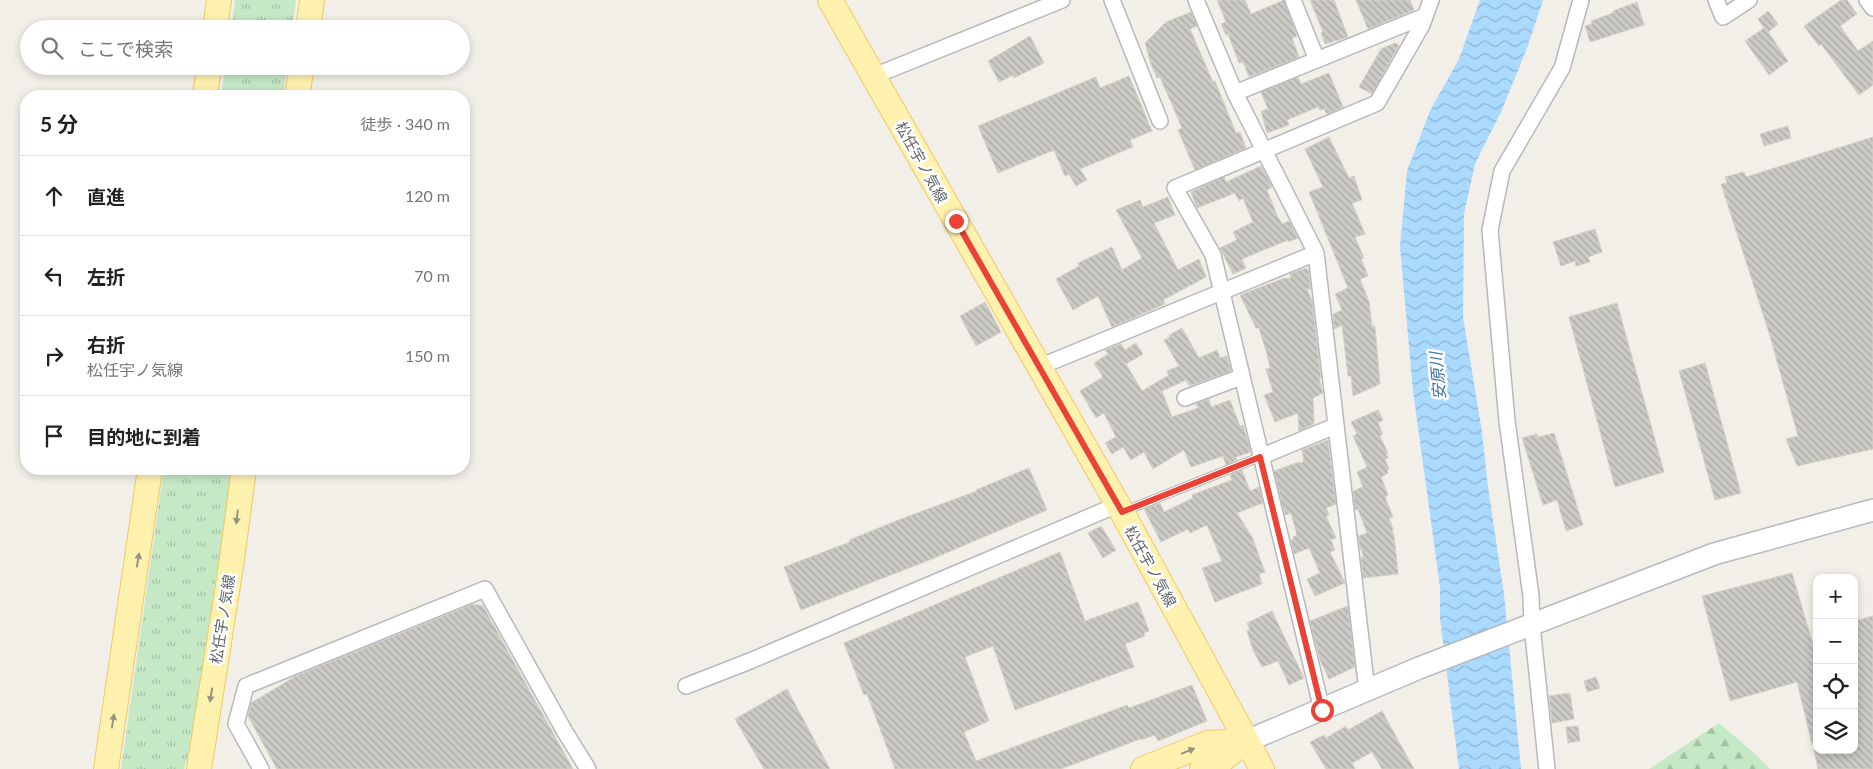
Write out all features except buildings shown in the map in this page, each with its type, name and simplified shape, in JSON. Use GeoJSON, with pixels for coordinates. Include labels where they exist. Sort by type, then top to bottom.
{"type":"FeatureCollection","features":[{"type":"Feature","properties":{"kind":"main road"},"geometry":{"type":"LineString","coordinates":[[216,20],[219,0]]}},
{"type":"Feature","properties":{"kind":"main road"},"geometry":{"type":"LineString","coordinates":[[309,20],[312,0]]}},
{"type":"Feature","properties":{"kind":"main road","name":"松任宇ノ気線"},"geometry":{"type":"LineString","coordinates":[[830,0],[1120,509],[1262,769]]}},
{"type":"Feature","properties":{"kind":"main road"},"geometry":{"type":"LineString","coordinates":[[206,90],[208,75]]}},
{"type":"Feature","properties":{"kind":"main road"},"geometry":{"type":"LineString","coordinates":[[298,90],[300,75]]}},
{"type":"Feature","properties":{"kind":"main road"},"geometry":{"type":"LineString","coordinates":[[106,769],[149,475]]}},
{"type":"Feature","properties":{"kind":"main road","name":"松任宇ノ気線"},"geometry":{"type":"LineString","coordinates":[[199,769],[243,475]]}},
{"type":"Feature","properties":{"kind":"main road"},"geometry":{"type":"LineString","coordinates":[[1143,769],[1208,743],[1247,741]]}},
{"type":"Feature","properties":{"kind":"main road"},"geometry":{"type":"LineString","coordinates":[[1202,769],[1218,763],[1247,741]]}},
{"type":"Feature","properties":{"kind":"street"},"geometry":{"type":"LineString","coordinates":[[874,76],[1062,0]]}},
{"type":"Feature","properties":{"kind":"street"},"geometry":{"type":"LineString","coordinates":[[1112,0],[1160,121]]}},
{"type":"Feature","properties":{"kind":"street"},"geometry":{"type":"LineString","coordinates":[[1196,0],[1236,93],[1316,253],[1367,691]]}},
{"type":"Feature","properties":{"kind":"street"},"geometry":{"type":"LineString","coordinates":[[1293,0],[1317,60]]}},
{"type":"Feature","properties":{"kind":"street"},"geometry":{"type":"LineString","coordinates":[[1322,710],[1213,255],[1175,188],[1377,103],[1422,25],[1431,0]]}},
{"type":"Feature","properties":{"kind":"street"},"geometry":{"type":"LineString","coordinates":[[1547,769],[1526,628],[1531,596],[1507,421],[1490,230],[1502,171],[1562,68],[1581,0]]}},
{"type":"Feature","properties":{"kind":"street"},"geometry":{"type":"LineString","coordinates":[[1716,0],[1723,17],[1749,0]]}},
{"type":"Feature","properties":{"kind":"street"},"geometry":{"type":"LineString","coordinates":[[1867,0],[1873,8]]}},
{"type":"Feature","properties":{"kind":"street"},"geometry":{"type":"LineString","coordinates":[[1236,93],[1425,16]]}},
{"type":"Feature","properties":{"kind":"street"},"geometry":{"type":"LineString","coordinates":[[1039,366],[1316,253]]}},
{"type":"Feature","properties":{"kind":"street"},"geometry":{"type":"LineString","coordinates":[[1185,398],[1241,377]]}},
{"type":"Feature","properties":{"kind":"street"},"geometry":{"type":"LineString","coordinates":[[1260,457],[1335,426]]}},
{"type":"Feature","properties":{"kind":"street"},"geometry":{"type":"LineString","coordinates":[[686,686],[1120,509]]}},
{"type":"Feature","properties":{"kind":"street"},"geometry":{"type":"LineString","coordinates":[[1247,741],[1419,668],[1714,554],[1873,510]]}},
{"type":"Feature","properties":{"kind":"street"},"geometry":{"type":"LineString","coordinates":[[262,769],[236,724],[246,686],[485,589],[565,732],[588,769]]}},
{"type":"Feature","properties":{"kind":"lane"},"geometry":{"type":"LineString","coordinates":[[1120,509],[1260,457]]}},
{"type":"Feature","properties":{"kind":"green space"},"geometry":{"type":"Polygon","coordinates":[[[235,0],[296,0],[293,20],[232,20],[235,0]]]}},
{"type":"Feature","properties":{"kind":"green space"},"geometry":{"type":"Polygon","coordinates":[[[224,75],[286,75],[284,90],[222,90],[224,75]]]}},
{"type":"Feature","properties":{"kind":"green space"},"geometry":{"type":"Polygon","coordinates":[[[163,475],[232,475],[194,734],[184,769],[121,769],[163,475]]]}},
{"type":"Feature","properties":{"kind":"green space"},"geometry":{"type":"Polygon","coordinates":[[[1719,723],[1770,769],[1649,769],[1719,723]]]}},
{"type":"Feature","properties":{"kind":"water","name":"安原川"},"geometry":{"type":"Polygon","coordinates":[[[1480,0],[1543,0],[1527,48],[1501,112],[1475,164],[1464,214],[1463,317],[1482,432],[1504,594],[1521,769],[1459,769],[1440,618],[1440,587],[1413,391],[1400,247],[1407,171],[1430,111],[1459,59],[1480,0]]]}},
{"type":"Feature","properties":{"kind":"route"},"geometry":{"type":"LineString","coordinates":[[956,221],[1122,512],[1260,457],[1322,710]]}}]}
